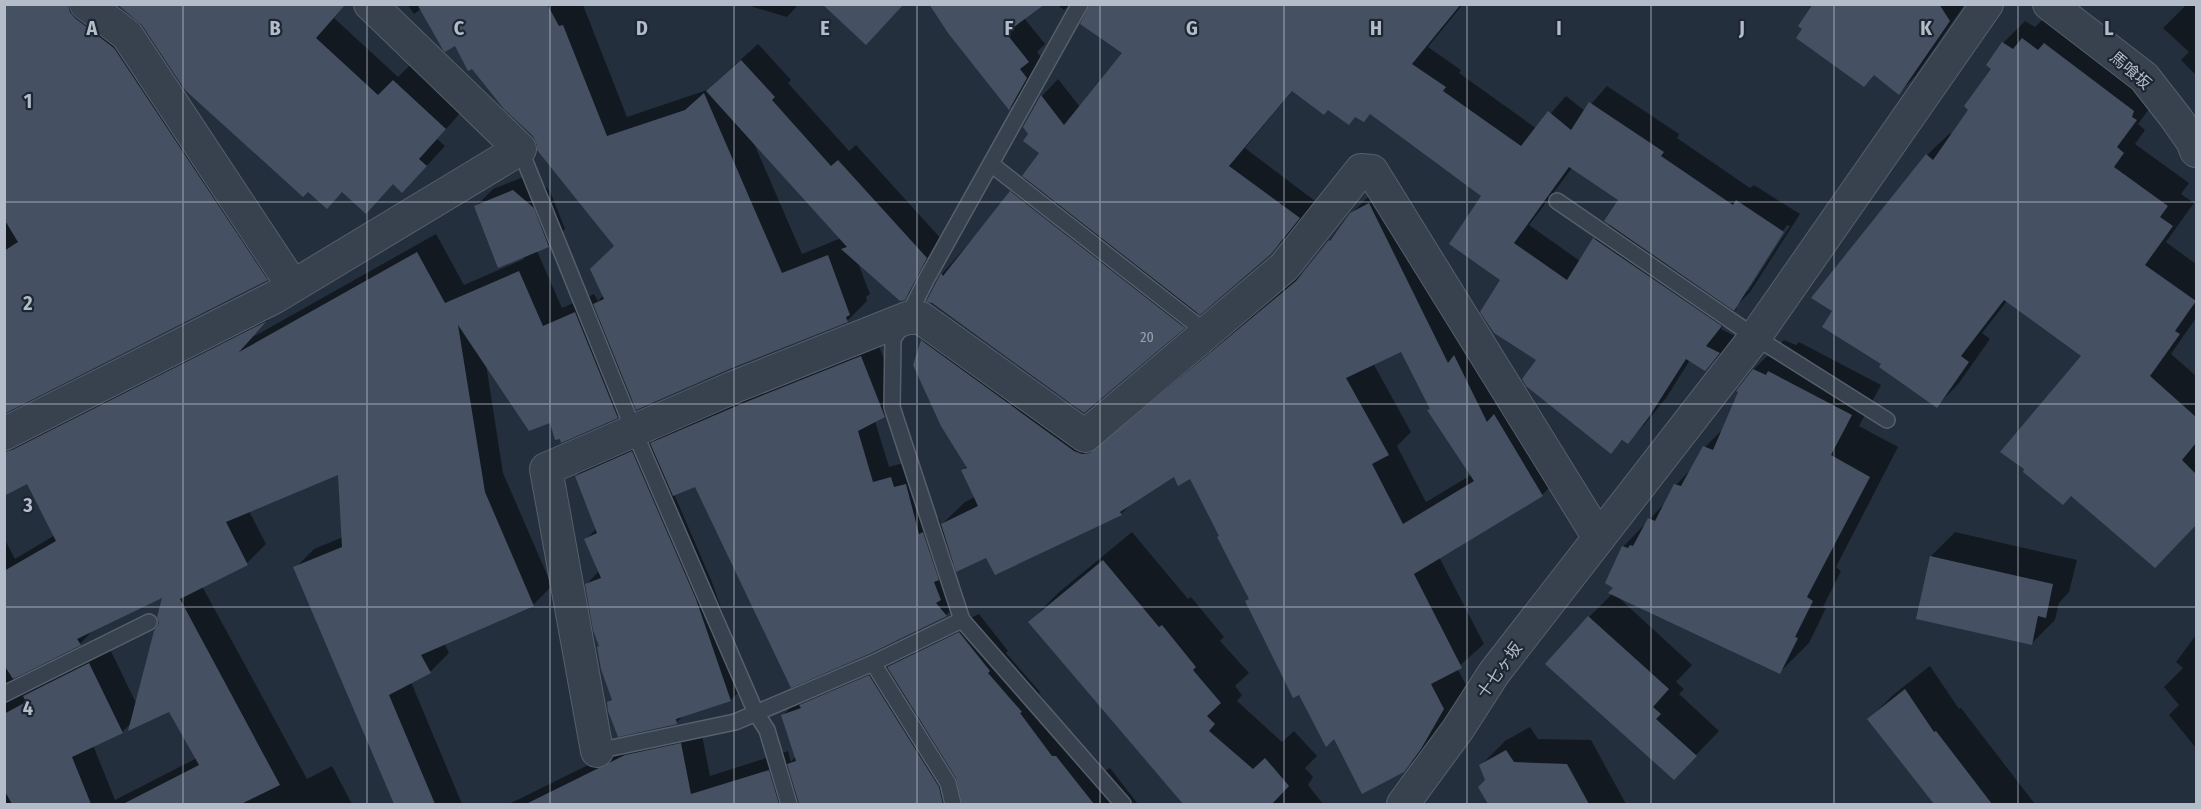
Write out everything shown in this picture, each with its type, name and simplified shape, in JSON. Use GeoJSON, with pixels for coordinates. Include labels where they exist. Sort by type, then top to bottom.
{"type":"FeatureCollection","features":[{"type":"Feature","properties":{"kind":"street"},"geometry":{"type":"LineString","coordinates":[[86,4],[127,35],[293,286]]}},
{"type":"Feature","properties":{"kind":"street"},"geometry":{"type":"LineString","coordinates":[[4,434],[275,297],[520,149],[369,4]]}},
{"type":"Feature","properties":{"kind":"street","name":"十七ヶ坂"},"geometry":{"type":"LineString","coordinates":[[1403,804],[1458,729],[1494,673],[1755,337],[1987,4]]}},
{"type":"Feature","properties":{"kind":"street","name":"馬喰坂"},"geometry":{"type":"LineString","coordinates":[[2049,4],[2144,77],[2193,141],[2196,151]]}},
{"type":"Feature","properties":{"kind":"street"},"geometry":{"type":"LineString","coordinates":[[597,751],[546,469],[734,387],[908,318],[921,318],[1085,436],[1284,267],[1361,170],[1372,171],[1599,538]]}},
{"type":"Feature","properties":{"kind":"lane"},"geometry":{"type":"LineString","coordinates":[[1080,4],[927,278],[908,318],[893,339],[892,408],[962,620],[1123,804]]}},
{"type":"Feature","properties":{"kind":"lane"},"geometry":{"type":"LineString","coordinates":[[520,149],[634,431],[756,713],[767,730],[789,804]]}},
{"type":"Feature","properties":{"kind":"lane"},"geometry":{"type":"LineString","coordinates":[[991,164],[1207,333]]}},
{"type":"Feature","properties":{"kind":"lane"},"geometry":{"type":"LineString","coordinates":[[1557,201],[1755,337],[1887,420]]}},
{"type":"Feature","properties":{"kind":"lane"},"geometry":{"type":"LineString","coordinates":[[597,751],[735,722],[873,663],[962,620]]}},
{"type":"Feature","properties":{"kind":"lane"},"geometry":{"type":"LineString","coordinates":[[4,694],[149,622]]}},
{"type":"Feature","properties":{"kind":"lane"},"geometry":{"type":"LineString","coordinates":[[873,663],[948,783],[953,804]]}},
{"type":"Feature","properties":{"kind":"building"},"geometry":{"type":"Polygon","coordinates":[[[4,4],[68,4],[75,18],[114,48],[268,280],[4,414],[4,251],[18,242],[4,219],[4,4]]]}},
{"type":"Feature","properties":{"kind":"building"},"geometry":{"type":"Polygon","coordinates":[[[117,4],[346,4],[316,38],[378,95],[393,80],[446,129],[419,159],[427,166],[402,193],[393,184],[366,214],[342,192],[327,209],[308,192],[303,197],[185,90],[142,25],[117,4]]]}},
{"type":"Feature","properties":{"kind":"building"},"geometry":{"type":"Polygon","coordinates":[[[417,4],[547,4],[559,26],[563,25],[607,136],[685,110],[704,93],[782,273],[828,255],[850,315],[846,317],[848,322],[727,370],[636,410],[593,304],[604,299],[590,269],[614,246],[537,150],[533,136],[504,109],[472,69],[468,71],[455,46],[445,52],[443,50],[417,4]]]}},
{"type":"Feature","properties":{"kind":"building"},"geometry":{"type":"Polygon","coordinates":[[[822,4],[904,4],[866,45],[822,4]]]}},
{"type":"Feature","properties":{"kind":"building"},"geometry":{"type":"Polygon","coordinates":[[[929,4],[1045,4],[1006,33],[1029,62],[1020,69],[1027,78],[1009,110],[948,33],[929,4]]]}},
{"type":"Feature","properties":{"kind":"building"},"geometry":{"type":"Polygon","coordinates":[[[1090,4],[1461,4],[1412,64],[1446,87],[1443,91],[1521,146],[1548,111],[1571,130],[1589,102],[1664,152],[1661,156],[1733,205],[1736,200],[1784,232],[1734,311],[1604,221],[1618,200],[1569,167],[1514,243],[1567,280],[1593,238],[1722,326],[1706,346],[1720,353],[1705,371],[1686,359],[1649,417],[1628,444],[1622,440],[1611,454],[1526,386],[1522,379],[1536,360],[1494,333],[1480,312],[1500,280],[1449,244],[1481,196],[1370,114],[1364,122],[1355,117],[1349,125],[1328,110],[1324,115],[1292,91],[1229,166],[1300,218],[1271,254],[1200,315],[1022,176],[1039,153],[1023,141],[1028,134],[1023,127],[1041,95],[1064,125],[1122,53],[1080,24],[1090,4]]]}},
{"type":"Feature","properties":{"kind":"building"},"geometry":{"type":"Polygon","coordinates":[[[1813,4],[1939,4],[1950,21],[1899,95],[1874,75],[1864,87],[1796,38],[1802,29],[1798,26],[1813,4]]]}},
{"type":"Feature","properties":{"kind":"building"},"geometry":{"type":"Polygon","coordinates":[[[2022,38],[2038,50],[2044,43],[2134,111],[2132,117],[2137,120],[2117,147],[2124,153],[2114,167],[2168,206],[2160,217],[2173,226],[2145,265],[2196,301],[2175,331],[2180,334],[2150,376],[2196,417],[2196,443],[2182,460],[2196,474],[2196,525],[2155,568],[2071,496],[2063,505],[2023,472],[2024,469],[2000,452],[2081,356],[2004,300],[1961,356],[1969,362],[1937,408],[1879,367],[1881,364],[1822,327],[1832,311],[1811,298],[1926,154],[1933,160],[1968,110],[1964,106],[1991,69],[1986,65],[2002,42],[2013,49],[2022,38]]]}},
{"type":"Feature","properties":{"kind":"building"},"geometry":{"type":"Polygon","coordinates":[[[741,60],[775,97],[772,100],[831,166],[838,160],[927,258],[905,300],[900,301],[841,249],[847,247],[706,91],[741,60]]]}},
{"type":"Feature","properties":{"kind":"building"},"geometry":{"type":"Polygon","coordinates":[[[513,190],[534,208],[549,247],[498,268],[474,206],[513,190]]]}},
{"type":"Feature","properties":{"kind":"building"},"geometry":{"type":"Polygon","coordinates":[[[1010,191],[1185,328],[1084,413],[932,303],[926,302],[941,273],[943,276],[1010,191]]]}},
{"type":"Feature","properties":{"kind":"building"},"geometry":{"type":"Polygon","coordinates":[[[1369,203],[1448,363],[1454,355],[1487,422],[1494,414],[1543,496],[1414,574],[1462,668],[1431,684],[1444,709],[1421,749],[1404,772],[1362,794],[1334,739],[1326,747],[1299,695],[1293,698],[1245,601],[1249,599],[1190,479],[1178,486],[1174,477],[1120,512],[1122,515],[995,575],[986,558],[956,572],[941,524],[978,506],[961,470],[967,468],[941,426],[913,365],[921,340],[1074,451],[1082,454],[1090,453],[1296,281],[1350,213],[1369,203]],[[1401,352],[1346,378],[1389,455],[1372,464],[1403,524],[1474,481],[1427,410],[1430,409],[1401,352]]]}},
{"type":"Feature","properties":{"kind":"building"},"geometry":{"type":"Polygon","coordinates":[[[417,252],[445,303],[519,271],[543,326],[575,312],[618,418],[561,443],[560,439],[555,440],[550,423],[529,431],[458,325],[485,492],[534,606],[421,655],[431,673],[389,695],[435,804],[394,804],[293,567],[342,547],[338,475],[226,522],[248,565],[180,599],[280,785],[241,804],[123,804],[199,765],[169,712],[128,731],[154,631],[159,623],[157,617],[162,598],[77,639],[81,645],[13,679],[4,665],[4,571],[56,541],[27,484],[4,496],[4,452],[267,321],[239,352],[417,252]]]}},
{"type":"Feature","properties":{"kind":"building"},"geometry":{"type":"Polygon","coordinates":[[[861,356],[885,417],[858,431],[873,482],[891,477],[894,487],[906,484],[919,534],[923,532],[939,580],[934,582],[941,600],[936,603],[947,616],[869,654],[791,688],[695,487],[673,496],[650,443],[861,356]]]}},
{"type":"Feature","properties":{"kind":"building"},"geometry":{"type":"Polygon","coordinates":[[[1753,369],[1766,375],[1768,371],[1852,415],[1831,455],[1870,477],[1807,597],[1813,601],[1780,674],[1608,593],[1613,588],[1605,583],[1622,546],[1628,548],[1630,545],[1633,546],[1648,518],[1655,521],[1674,484],[1681,486],[1703,446],[1713,450],[1738,392],[1736,391],[1753,369]]]}},
{"type":"Feature","properties":{"kind":"building"},"geometry":{"type":"Polygon","coordinates":[[[632,451],[696,599],[731,701],[676,719],[677,724],[618,737],[608,711],[607,702],[612,700],[601,669],[597,647],[599,646],[593,630],[585,584],[601,578],[584,539],[597,533],[575,476],[632,451]]]}},
{"type":"Feature","properties":{"kind":"building"},"geometry":{"type":"Polygon","coordinates":[[[1930,556],[2053,584],[2046,618],[2038,616],[2032,645],[1916,619],[1930,556]]]}},
{"type":"Feature","properties":{"kind":"building"},"geometry":{"type":"Polygon","coordinates":[[[1103,560],[1159,627],[1162,625],[1196,667],[1193,670],[1221,703],[1207,716],[1215,724],[1209,731],[1253,769],[1265,758],[1289,786],[1272,804],[1183,804],[1028,622],[1103,560]]]}},
{"type":"Feature","properties":{"kind":"building"},"geometry":{"type":"Polygon","coordinates":[[[1588,616],[1669,689],[1653,707],[1661,714],[1656,719],[1697,756],[1674,780],[1545,664],[1588,616]]]}},
{"type":"Feature","properties":{"kind":"building"},"geometry":{"type":"Polygon","coordinates":[[[959,632],[990,671],[988,673],[1022,712],[1020,713],[1052,756],[1056,756],[1094,804],[962,804],[956,778],[887,667],[959,632]]]}},
{"type":"Feature","properties":{"kind":"building"},"geometry":{"type":"Polygon","coordinates":[[[89,663],[123,733],[72,757],[91,804],[12,804],[4,790],[4,714],[26,702],[23,696],[89,663]]]}},
{"type":"Feature","properties":{"kind":"building"},"geometry":{"type":"Polygon","coordinates":[[[869,675],[939,787],[943,804],[799,804],[787,764],[796,761],[781,715],[801,708],[799,705],[869,675]]]}},
{"type":"Feature","properties":{"kind":"building"},"geometry":{"type":"Polygon","coordinates":[[[1905,689],[1934,732],[1936,731],[1992,804],[1934,804],[1867,719],[1905,689]]]}},
{"type":"Feature","properties":{"kind":"building"},"geometry":{"type":"Polygon","coordinates":[[[681,743],[691,794],[769,770],[779,804],[526,804],[625,755],[681,743]]]}},
{"type":"Feature","properties":{"kind":"building"},"geometry":{"type":"Polygon","coordinates":[[[1506,750],[1514,762],[1567,764],[1589,804],[1488,804],[1478,787],[1485,780],[1479,765],[1506,750]]]}}]}
